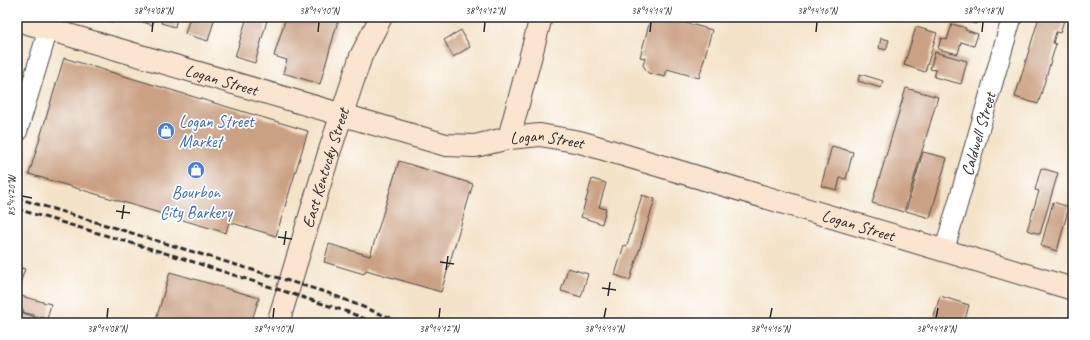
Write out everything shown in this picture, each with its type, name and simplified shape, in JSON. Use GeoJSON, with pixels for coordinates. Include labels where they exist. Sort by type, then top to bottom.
{"type":"FeatureCollection","features":[{"type":"Feature","properties":{"kind":"main road","name":"East Kentucky Street"},"geometry":{"type":"LineString","coordinates":[[278,323],[361,56],[381,17]]}},
{"type":"Feature","properties":{"kind":"main road"},"geometry":{"type":"LineString","coordinates":[[509,138],[541,17]]}},
{"type":"Feature","properties":{"kind":"main road","name":"Logan Street"},"geometry":{"type":"LineString","coordinates":[[17,20],[50,23],[342,115],[446,145],[475,146],[509,138],[540,135],[580,142],[1073,289]]}},
{"type":"Feature","properties":{"kind":"street","name":"Caldwell Street"},"geometry":{"type":"LineString","coordinates":[[944,251],[1012,17]]}},
{"type":"Feature","properties":{"kind":"street"},"geometry":{"type":"LineString","coordinates":[[17,133],[50,23]]}},
{"type":"Feature","properties":{"kind":"building"},"geometry":{"type":"Polygon","coordinates":[[[96,17],[113,17],[112,22],[96,17]]]}},
{"type":"Feature","properties":{"kind":"building"},"geometry":{"type":"Polygon","coordinates":[[[118,17],[132,17],[130,23],[117,19],[118,17]]]}},
{"type":"Feature","properties":{"kind":"building"},"geometry":{"type":"Polygon","coordinates":[[[141,17],[154,17],[152,25],[140,21],[141,17]]]}},
{"type":"Feature","properties":{"kind":"building"},"geometry":{"type":"Polygon","coordinates":[[[163,17],[177,17],[175,27],[161,23],[163,17]]]}},
{"type":"Feature","properties":{"kind":"building"},"geometry":{"type":"Polygon","coordinates":[[[190,17],[215,17],[208,41],[185,34],[190,17]]]}},
{"type":"Feature","properties":{"kind":"building"},"geometry":{"type":"Polygon","coordinates":[[[247,17],[268,17],[255,63],[235,57],[247,17]]]}},
{"type":"Feature","properties":{"kind":"building"},"geometry":{"type":"Polygon","coordinates":[[[286,17],[339,17],[320,84],[283,73],[287,60],[274,56],[286,17]]]}},
{"type":"Feature","properties":{"kind":"building"},"geometry":{"type":"Polygon","coordinates":[[[651,17],[665,17],[712,30],[699,78],[667,69],[665,77],[648,73],[643,65],[645,58],[640,57],[651,17]]]}},
{"type":"Feature","properties":{"kind":"building"},"geometry":{"type":"Polygon","coordinates":[[[970,17],[978,17],[976,24],[968,22],[970,17]]]}},
{"type":"Feature","properties":{"kind":"building"},"geometry":{"type":"Polygon","coordinates":[[[1039,17],[1065,17],[1060,33],[1056,32],[1053,43],[1056,44],[1038,104],[1015,97],[1039,17]]]}},
{"type":"Feature","properties":{"kind":"building"},"geometry":{"type":"Polygon","coordinates":[[[952,24],[966,28],[965,30],[978,34],[974,46],[961,42],[958,54],[938,49],[941,38],[947,40],[952,24]]]}},
{"type":"Feature","properties":{"kind":"building"},"geometry":{"type":"Polygon","coordinates":[[[916,27],[937,33],[925,72],[904,65],[916,27]]]}},
{"type":"Feature","properties":{"kind":"building"},"geometry":{"type":"Polygon","coordinates":[[[461,30],[470,47],[453,57],[444,40],[461,30]]]}},
{"type":"Feature","properties":{"kind":"building"},"geometry":{"type":"Polygon","coordinates":[[[881,38],[889,40],[886,50],[879,48],[881,38]]]}},
{"type":"Feature","properties":{"kind":"building"},"geometry":{"type":"Polygon","coordinates":[[[935,52],[967,61],[961,84],[934,77],[936,70],[930,69],[935,52]]]}},
{"type":"Feature","properties":{"kind":"building"},"geometry":{"type":"Polygon","coordinates":[[[64,58],[308,131],[276,236],[229,222],[226,233],[29,174],[64,58]]]}},
{"type":"Feature","properties":{"kind":"building"},"geometry":{"type":"Polygon","coordinates":[[[860,74],[883,81],[881,88],[858,81],[860,74]]]}},
{"type":"Feature","properties":{"kind":"building"},"geometry":{"type":"Polygon","coordinates":[[[906,88],[938,97],[904,212],[872,203],[906,88]]]}},
{"type":"Feature","properties":{"kind":"building"},"geometry":{"type":"Polygon","coordinates":[[[832,146],[853,152],[846,179],[840,178],[837,190],[821,186],[832,146]]]}},
{"type":"Feature","properties":{"kind":"building"},"geometry":{"type":"Polygon","coordinates":[[[923,152],[947,158],[930,218],[906,211],[923,152]]]}},
{"type":"Feature","properties":{"kind":"building"},"geometry":{"type":"Polygon","coordinates":[[[399,161],[473,184],[441,292],[366,270],[364,274],[324,262],[329,244],[370,256],[399,161]]]}},
{"type":"Feature","properties":{"kind":"building"},"geometry":{"type":"Polygon","coordinates":[[[1041,168],[1058,173],[1040,234],[1027,230],[1039,191],[1035,190],[1041,168]]]}},
{"type":"Feature","properties":{"kind":"building"},"geometry":{"type":"Polygon","coordinates":[[[592,179],[606,183],[599,207],[606,209],[602,224],[581,217],[592,179]]]}},
{"type":"Feature","properties":{"kind":"building"},"geometry":{"type":"Polygon","coordinates":[[[642,195],[655,199],[630,280],[615,275],[624,245],[627,246],[642,195]]]}},
{"type":"Feature","properties":{"kind":"building"},"geometry":{"type":"Polygon","coordinates":[[[1053,202],[1069,207],[1057,251],[1041,246],[1053,202]]]}},
{"type":"Feature","properties":{"kind":"building"},"geometry":{"type":"Polygon","coordinates":[[[17,267],[25,269],[17,292],[17,267]]]}},
{"type":"Feature","properties":{"kind":"building"},"geometry":{"type":"Polygon","coordinates":[[[568,268],[588,274],[581,297],[561,291],[568,268]]]}},
{"type":"Feature","properties":{"kind":"building"},"geometry":{"type":"Polygon","coordinates":[[[170,272],[259,298],[251,323],[155,323],[170,272]]]}},
{"type":"Feature","properties":{"kind":"building"},"geometry":{"type":"Polygon","coordinates":[[[17,295],[51,304],[47,319],[23,312],[24,310],[17,308],[17,295]]]}},
{"type":"Feature","properties":{"kind":"building"},"geometry":{"type":"Polygon","coordinates":[[[940,296],[969,305],[964,323],[932,323],[940,296]]]}},
{"type":"Feature","properties":{"kind":"building"},"geometry":{"type":"Polygon","coordinates":[[[17,311],[52,323],[17,323],[17,311]]]}},
{"type":"Feature","properties":{"kind":"railway"},"geometry":{"type":"LineString","coordinates":[[17,198],[328,293],[403,323]]}},
{"type":"Feature","properties":{"kind":"railway"},"geometry":{"type":"LineString","coordinates":[[17,209],[175,256],[348,312],[375,323]]}},
{"type":"Feature","properties":{"kind":"place","name":"Logan Street Market"},"geometry":{"type":"Point","coordinates":[166,131]}},
{"type":"Feature","properties":{"kind":"place","name":"Bourbon City Barkery"},"geometry":{"type":"Point","coordinates":[196,170]}}]}
